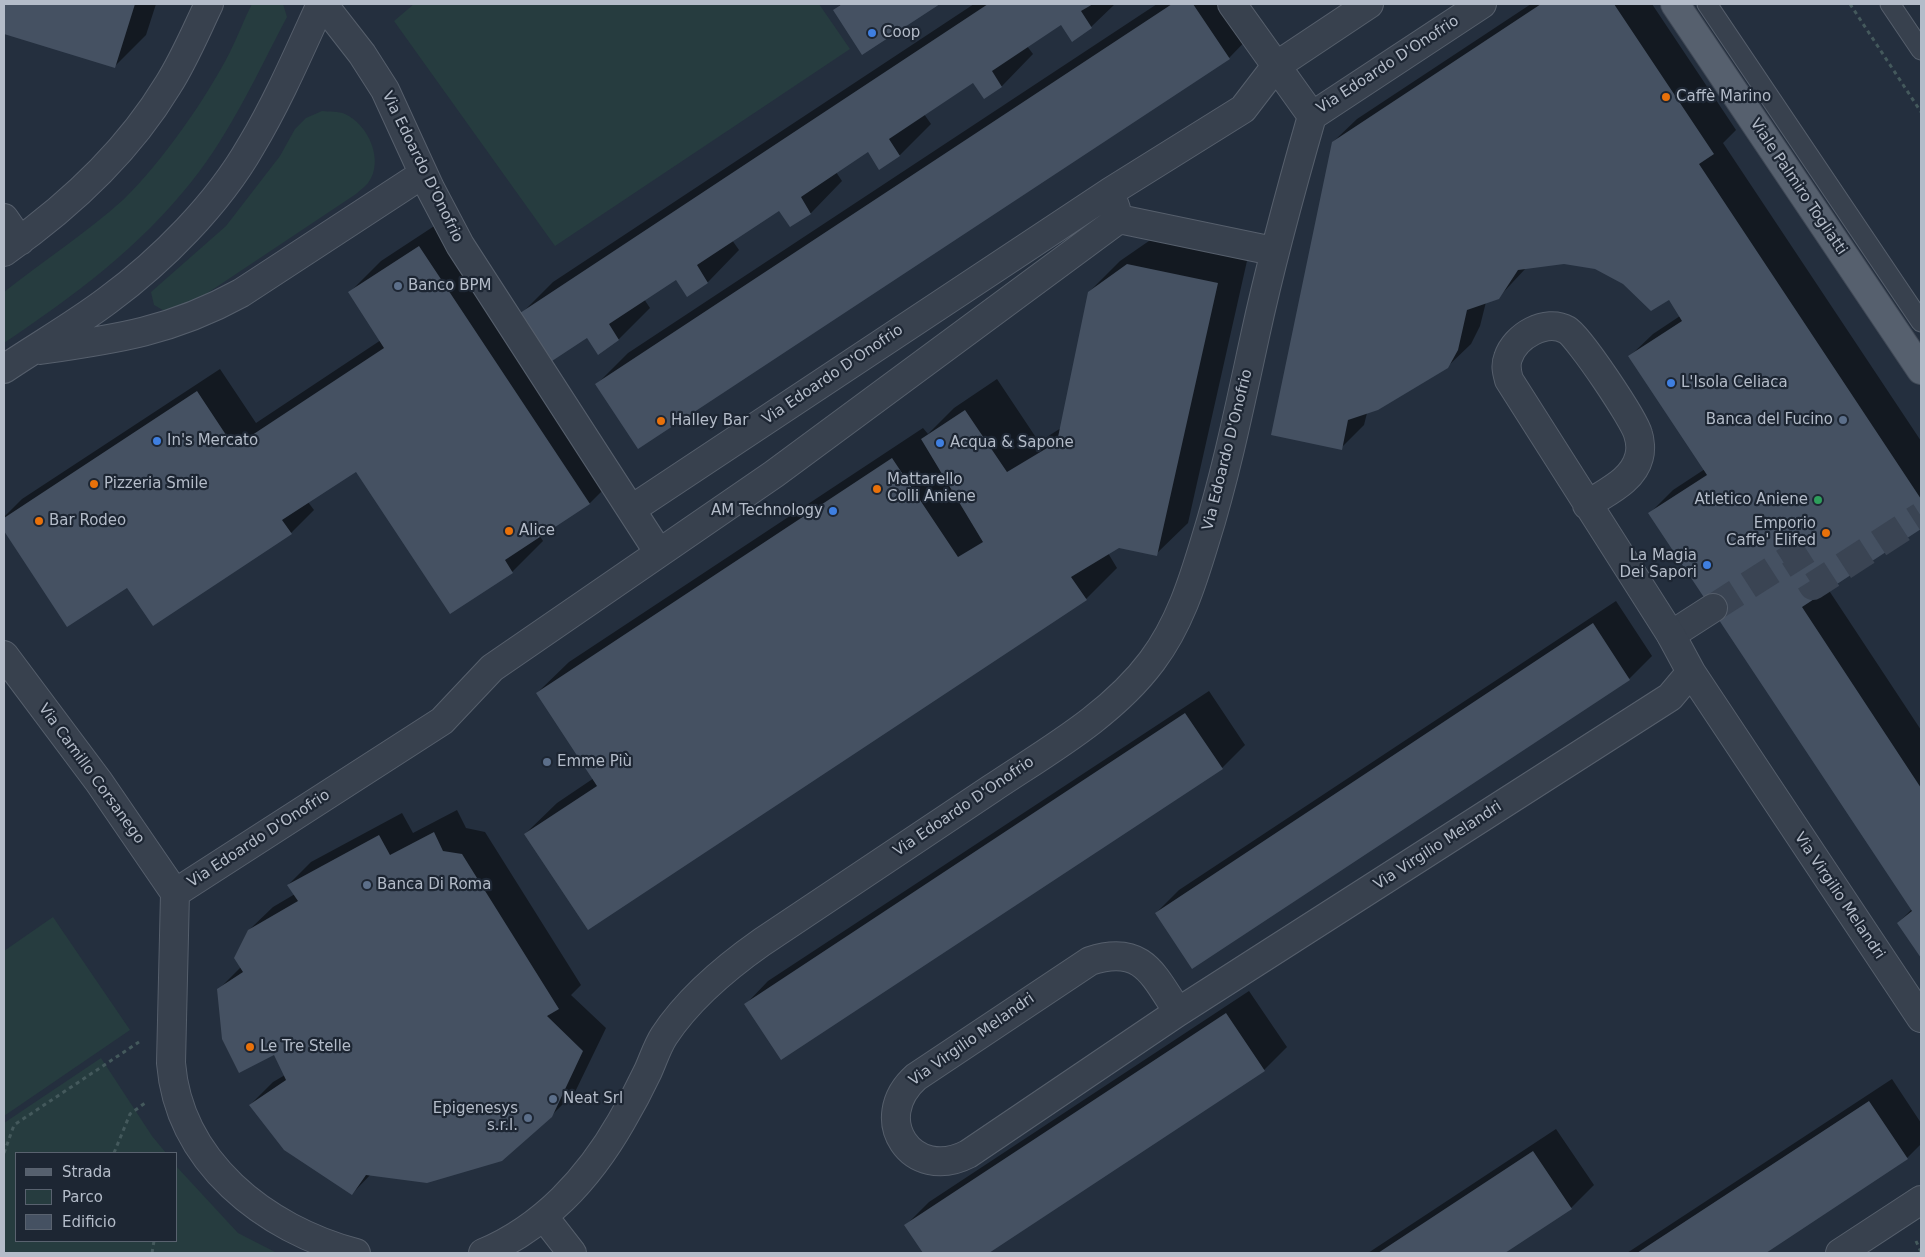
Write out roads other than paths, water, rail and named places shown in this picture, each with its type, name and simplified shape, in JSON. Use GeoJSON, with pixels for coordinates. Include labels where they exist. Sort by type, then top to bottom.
{"type":"FeatureCollection","features":[{"type":"Feature","properties":{"kind":"main road","name":"Viale Palmiro Togliatti"},"geometry":{"type":"LineString","coordinates":[[1675,4],[1921,370]]}},
{"type":"Feature","properties":{"kind":"street"},"geometry":{"type":"LineString","coordinates":[[4,218],[12,247],[85,187],[128,142],[168,85],[209,4]]}},
{"type":"Feature","properties":{"kind":"street"},"geometry":{"type":"LineString","coordinates":[[4,369],[108,301],[141,274],[156,261],[219,192],[251,148],[322,4]]}},
{"type":"Feature","properties":{"kind":"street","name":"Via Edoardo D'Onofrio"},"geometry":{"type":"LineString","coordinates":[[322,4],[374,72],[401,123],[450,229],[470,263],[659,553]]}},
{"type":"Feature","properties":{"kind":"street"},"geometry":{"type":"LineString","coordinates":[[1232,4],[1312,116]]}},
{"type":"Feature","properties":{"kind":"street","name":"Via Edoardo D'Onofrio"},"geometry":{"type":"LineString","coordinates":[[632,509],[1110,192],[1243,110],[1276,66],[1369,4]]}},
{"type":"Feature","properties":{"kind":"street","name":"Via Edoardo D'Onofrio"},"geometry":{"type":"LineString","coordinates":[[483,1253],[505,1244],[544,1217],[591,1167],[621,1122],[662,1038],[718,977],[755,947],[1064,740],[1118,697],[1152,660],[1172,630],[1188,597],[1208,533],[1225,473],[1273,251],[1312,116],[1482,4]]}},
{"type":"Feature","properties":{"kind":"street"},"geometry":{"type":"LineString","coordinates":[[31,351],[124,338],[167,326],[216,307],[241,293],[423,174]]}},
{"type":"Feature","properties":{"kind":"street"},"geometry":{"type":"LineString","coordinates":[[1110,192],[1119,219],[1273,251]]}},
{"type":"Feature","properties":{"kind":"street","name":"Via Edoardo D'Onofrio"},"geometry":{"type":"LineString","coordinates":[[356,1253],[313,1239],[280,1222],[238,1190],[209,1162],[192,1136],[173,1083],[171,1021],[176,893],[442,721],[492,668],[774,474],[1119,219]]}},
{"type":"Feature","properties":{"kind":"street","name":"Via Virgilio Melandri"},"geometry":{"type":"LineString","coordinates":[[1587,505],[1629,476],[1640,456],[1638,434],[1578,338],[1558,327],[1536,330],[1519,340],[1512,349],[1506,368],[1509,380],[1587,505],[1671,635],[1691,672],[1921,1018]]}},
{"type":"Feature","properties":{"kind":"street"},"geometry":{"type":"LineString","coordinates":[[1671,635],[1712,608]]}},
{"type":"Feature","properties":{"kind":"street","name":"Via Camillo Corsanego"},"geometry":{"type":"LineString","coordinates":[[4,655],[99,782],[176,893]]}},
{"type":"Feature","properties":{"kind":"street","name":"Via Virgilio Melandri"},"geometry":{"type":"LineString","coordinates":[[1178,1012],[1152,974],[1134,958],[1122,955],[1106,956],[1090,961],[916,1076],[906,1086],[896,1106],[895,1119],[898,1131],[903,1141],[922,1158],[934,1162],[946,1162],[961,1158],[1178,1012],[1670,697],[1691,672]]}},
{"type":"Feature","properties":{"kind":"street"},"geometry":{"type":"LineString","coordinates":[[1840,1253],[1921,1200]]}},
{"type":"Feature","properties":{"kind":"street"},"geometry":{"type":"LineString","coordinates":[[544,1217],[572,1253]]}},
{"type":"Feature","properties":{"kind":"lane","name":"Viale Palmiro Togliatti"},"geometry":{"type":"LineString","coordinates":[[1707,4],[1921,322]]}},
{"type":"Feature","properties":{"kind":"lane"},"geometry":{"type":"LineString","coordinates":[[1890,4],[1921,50]]}},
{"type":"Feature","properties":{"kind":"tunnel"},"geometry":{"type":"LineString","coordinates":[[1713,608],[1794,556],[1813,586],[1921,516]]}},
{"type":"Feature","properties":{"kind":"place","name":"Coop"},"geometry":{"type":"Point","coordinates":[872,33]}},
{"type":"Feature","properties":{"kind":"place","name":"Caffè Marino"},"geometry":{"type":"Point","coordinates":[1666,97]}},
{"type":"Feature","properties":{"kind":"place","name":"Banco BPM"},"geometry":{"type":"Point","coordinates":[398,286]}},
{"type":"Feature","properties":{"kind":"place","name":"L'Isola Celiaca"},"geometry":{"type":"Point","coordinates":[1671,383]}},
{"type":"Feature","properties":{"kind":"place","name":"Banca del Fucino"},"geometry":{"type":"Point","coordinates":[1843,420]}},
{"type":"Feature","properties":{"kind":"place","name":"Halley Bar"},"geometry":{"type":"Point","coordinates":[661,421]}},
{"type":"Feature","properties":{"kind":"place","name":"In's Mercato"},"geometry":{"type":"Point","coordinates":[157,441]}},
{"type":"Feature","properties":{"kind":"place","name":"Acqua & Sapone"},"geometry":{"type":"Point","coordinates":[940,443]}},
{"type":"Feature","properties":{"kind":"place","name":"Pizzeria Smile"},"geometry":{"type":"Point","coordinates":[94,484]}},
{"type":"Feature","properties":{"kind":"place","name":"Mattarello Colli Aniene"},"geometry":{"type":"Point","coordinates":[877,489]}},
{"type":"Feature","properties":{"kind":"place","name":"Atletico Aniene"},"geometry":{"type":"Point","coordinates":[1818,500]}},
{"type":"Feature","properties":{"kind":"place","name":"AM Technology"},"geometry":{"type":"Point","coordinates":[833,511]}},
{"type":"Feature","properties":{"kind":"place","name":"Bar Rodeo"},"geometry":{"type":"Point","coordinates":[39,521]}},
{"type":"Feature","properties":{"kind":"place","name":"Alice"},"geometry":{"type":"Point","coordinates":[509,531]}},
{"type":"Feature","properties":{"kind":"place","name":"Emporio Caffe' Elifed"},"geometry":{"type":"Point","coordinates":[1826,533]}},
{"type":"Feature","properties":{"kind":"place","name":"La Magia Dei Sapori"},"geometry":{"type":"Point","coordinates":[1707,565]}},
{"type":"Feature","properties":{"kind":"place","name":"Emme Più"},"geometry":{"type":"Point","coordinates":[547,762]}},
{"type":"Feature","properties":{"kind":"place","name":"Banca Di Roma"},"geometry":{"type":"Point","coordinates":[367,885]}},
{"type":"Feature","properties":{"kind":"place","name":"Le Tre Stelle"},"geometry":{"type":"Point","coordinates":[250,1047]}},
{"type":"Feature","properties":{"kind":"place","name":"Neat Srl"},"geometry":{"type":"Point","coordinates":[553,1099]}},
{"type":"Feature","properties":{"kind":"place","name":"Epigenesys s.r.l."},"geometry":{"type":"Point","coordinates":[528,1118]}}]}
